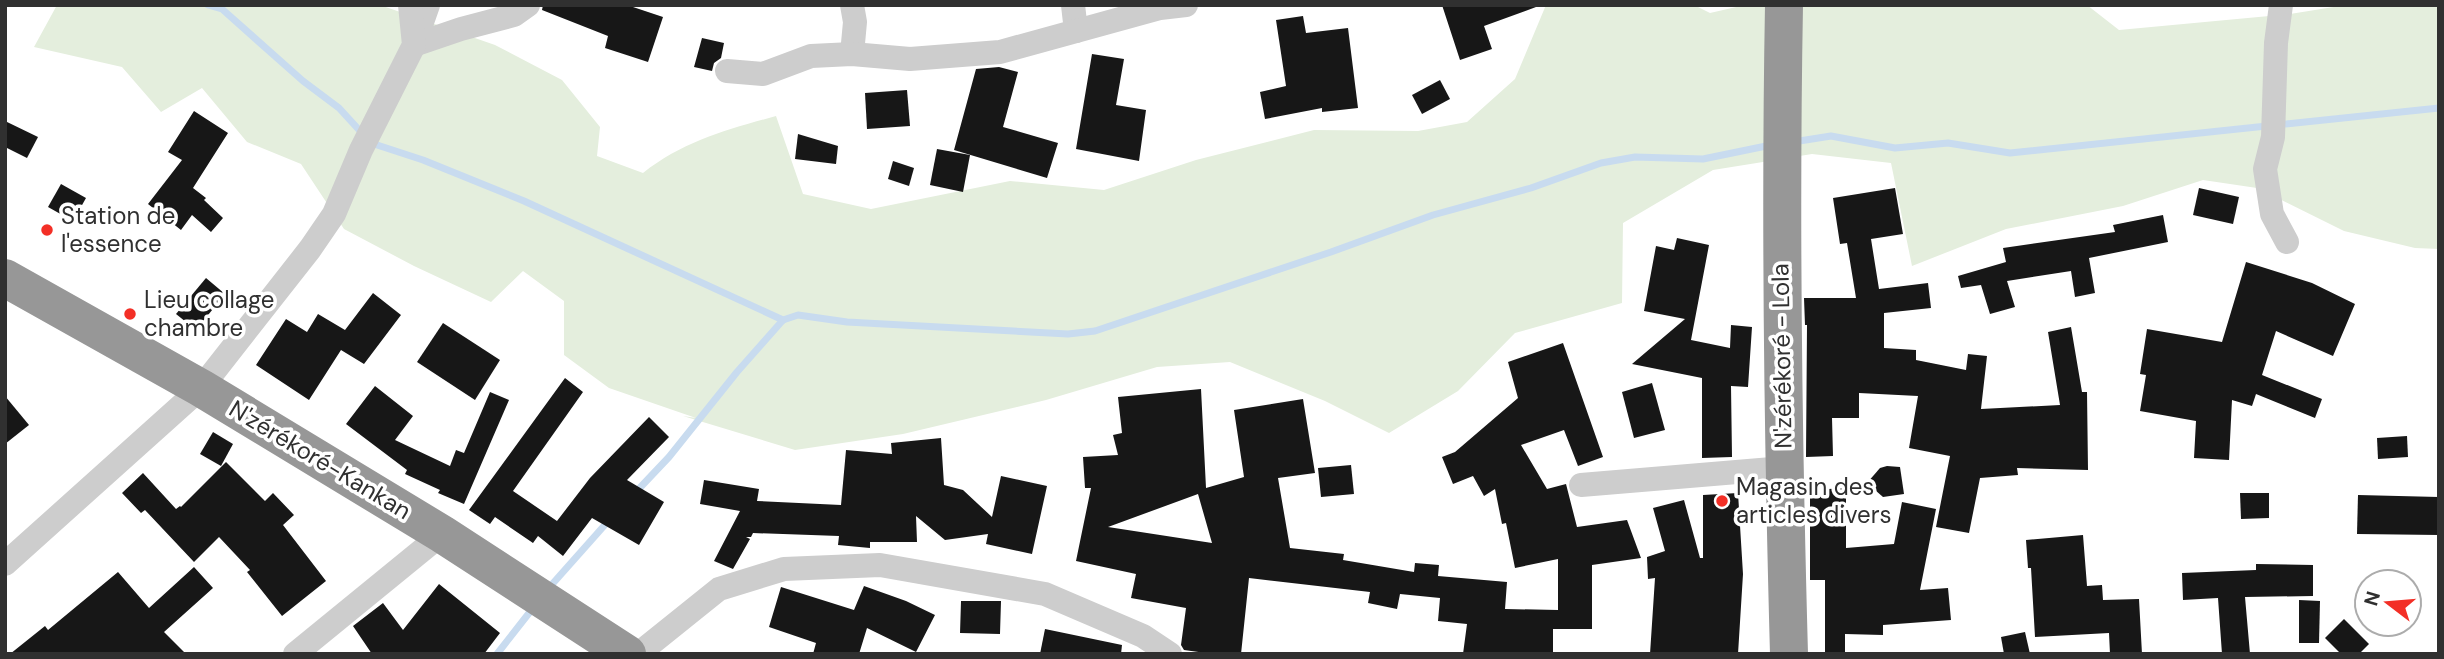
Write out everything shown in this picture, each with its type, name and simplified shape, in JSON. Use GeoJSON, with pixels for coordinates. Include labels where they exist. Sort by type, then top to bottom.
{"type":"FeatureCollection","features":[{"type":"Feature","properties":{"kind":"highway","name":"N'zérékoré - Lola"},"geometry":{"type":"LineString","coordinates":[[1784,5],[1780,184],[1789,654]]}},
{"type":"Feature","properties":{"kind":"highway","name":"N'zérékoré-Kankan"},"geometry":{"type":"LineString","coordinates":[[5,278],[201,388],[442,534],[627,654]]}},
{"type":"Feature","properties":{"kind":"street"},"geometry":{"type":"LineString","coordinates":[[410,5],[414,46]]}},
{"type":"Feature","properties":{"kind":"street"},"geometry":{"type":"LineString","coordinates":[[6,563],[201,388],[276,296],[328,222],[414,46],[428,5]]}},
{"type":"Feature","properties":{"kind":"street"},"geometry":{"type":"LineString","coordinates":[[414,46],[461,29],[514,15],[528,5]]}},
{"type":"Feature","properties":{"kind":"street"},"geometry":{"type":"LineString","coordinates":[[852,5],[855,22],[852,54]]}},
{"type":"Feature","properties":{"kind":"street"},"geometry":{"type":"LineString","coordinates":[[1073,5],[1076,31]]}},
{"type":"Feature","properties":{"kind":"street"},"geometry":{"type":"LineString","coordinates":[[727,71],[763,74],[811,56],[852,54],[910,59],[1000,52],[1160,8],[1186,5]]}},
{"type":"Feature","properties":{"kind":"street"},"geometry":{"type":"LineString","coordinates":[[2281,5],[2276,43],[2273,125],[2265,169],[2272,214],[2287,242]]}},
{"type":"Feature","properties":{"kind":"street"},"geometry":{"type":"LineString","coordinates":[[1581,485],[1784,468]]}},
{"type":"Feature","properties":{"kind":"street"},"geometry":{"type":"LineString","coordinates":[[295,654],[442,534]]}},
{"type":"Feature","properties":{"kind":"street"},"geometry":{"type":"LineString","coordinates":[[638,654],[719,589],[784,569],[880,565],[1045,594],[1143,636],[1170,654]]}},
{"type":"Feature","properties":{"kind":"green space"},"geometry":{"type":"Polygon","coordinates":[[[57,5],[380,5],[495,45],[562,80],[600,127],[597,156],[643,173],[690,145],[776,116],[803,194],[871,209],[1010,181],[1104,190],[1196,160],[1314,130],[1418,131],[1467,122],[1515,79],[1546,5],[1694,5],[1710,13],[1745,5],[2087,5],[2119,30],[2290,14],[2346,5],[2439,5],[2439,249],[2415,248],[2344,231],[2257,188],[2203,180],[2123,206],[2006,229],[1912,266],[1891,163],[1812,154],[1713,170],[1623,223],[1622,303],[1515,333],[1458,391],[1389,433],[1325,401],[1230,362],[1157,367],[1046,400],[903,434],[795,450],[683,416],[696,418],[609,388],[564,355],[564,301],[523,271],[491,302],[344,229],[301,164],[247,142],[202,88],[161,112],[122,67],[34,47],[57,5]]]}},
{"type":"Feature","properties":{"kind":"building"},"geometry":{"type":"Polygon","coordinates":[[[543,5],[627,5],[663,17],[648,62],[605,48],[608,36],[542,10],[543,5]]]}},
{"type":"Feature","properties":{"kind":"building"},"geometry":{"type":"Polygon","coordinates":[[[1442,5],[1536,7],[1484,26],[1492,49],[1460,60],[1442,5]]]}},
{"type":"Feature","properties":{"kind":"building"},"geometry":{"type":"Polygon","coordinates":[[[1303,16],[1306,33],[1348,28],[1358,108],[1322,112],[1322,108],[1265,119],[1260,92],[1286,86],[1276,20],[1303,16]]]}},
{"type":"Feature","properties":{"kind":"building"},"geometry":{"type":"Polygon","coordinates":[[[702,38],[724,43],[721,58],[714,63],[712,71],[694,67],[702,38]]]}},
{"type":"Feature","properties":{"kind":"building"},"geometry":{"type":"Polygon","coordinates":[[[1092,54],[1124,59],[1116,105],[1146,110],[1139,161],[1076,149],[1092,54]]]}},
{"type":"Feature","properties":{"kind":"building"},"geometry":{"type":"Polygon","coordinates":[[[999,67],[1018,72],[1003,127],[1058,143],[1047,178],[954,150],[976,69],[999,67]]]}},
{"type":"Feature","properties":{"kind":"building"},"geometry":{"type":"Polygon","coordinates":[[[1440,80],[1450,99],[1422,114],[1412,95],[1440,80]]]}},
{"type":"Feature","properties":{"kind":"building"},"geometry":{"type":"Polygon","coordinates":[[[907,90],[910,126],[867,129],[865,93],[907,90]]]}},
{"type":"Feature","properties":{"kind":"building"},"geometry":{"type":"Polygon","coordinates":[[[194,111],[228,133],[193,188],[206,198],[204,200],[223,218],[211,232],[192,215],[181,230],[148,204],[182,160],[168,152],[194,111]]]}},
{"type":"Feature","properties":{"kind":"building"},"geometry":{"type":"Polygon","coordinates":[[[5,121],[38,137],[27,158],[5,147],[5,121]]]}},
{"type":"Feature","properties":{"kind":"building"},"geometry":{"type":"Polygon","coordinates":[[[798,134],[838,146],[836,164],[795,159],[798,134]]]}},
{"type":"Feature","properties":{"kind":"building"},"geometry":{"type":"Polygon","coordinates":[[[937,149],[970,155],[963,192],[930,185],[937,149]]]}},
{"type":"Feature","properties":{"kind":"building"},"geometry":{"type":"Polygon","coordinates":[[[893,161],[914,168],[909,186],[888,179],[893,161]]]}},
{"type":"Feature","properties":{"kind":"building"},"geometry":{"type":"Polygon","coordinates":[[[61,184],[86,198],[73,221],[48,207],[61,184]]]}},
{"type":"Feature","properties":{"kind":"building"},"geometry":{"type":"Polygon","coordinates":[[[1895,188],[1903,234],[1871,239],[1879,289],[1928,283],[1931,308],[1884,313],[1884,348],[1916,350],[1916,360],[1966,370],[1968,354],[1987,356],[1981,409],[2060,405],[2048,332],[2071,327],[2082,392],[2087,392],[2088,470],[2017,468],[2018,475],[1980,478],[1969,533],[1936,527],[1950,456],[1909,448],[1918,396],[1859,393],[1859,418],[1832,418],[1833,456],[1806,457],[1807,325],[1804,298],[1856,298],[1847,243],[1840,244],[1833,198],[1895,188]]]}},
{"type":"Feature","properties":{"kind":"building"},"geometry":{"type":"Polygon","coordinates":[[[2199,188],[2239,197],[2233,224],[2193,215],[2199,188]]]}},
{"type":"Feature","properties":{"kind":"building"},"geometry":{"type":"Polygon","coordinates":[[[2163,215],[2168,242],[2089,258],[2095,293],[2075,297],[2071,271],[2007,281],[2015,307],[1990,314],[1981,285],[1961,288],[1958,276],[2006,262],[2003,248],[2115,232],[2113,225],[2163,215]]]}},
{"type":"Feature","properties":{"kind":"building"},"geometry":{"type":"Polygon","coordinates":[[[1677,238],[1709,245],[1691,340],[1730,348],[1731,325],[1752,327],[1748,387],[1731,386],[1732,457],[1702,458],[1702,378],[1632,364],[1685,319],[1644,311],[1656,246],[1674,250],[1677,238]]]}},
{"type":"Feature","properties":{"kind":"building"},"geometry":{"type":"Polygon","coordinates":[[[2246,262],[2312,283],[2355,304],[2333,356],[2276,331],[2262,375],[2322,399],[2315,418],[2256,394],[2252,406],[2232,400],[2229,460],[2194,458],[2196,421],[2140,411],[2146,375],[2140,374],[2147,329],[2222,342],[2246,262]]]}},
{"type":"Feature","properties":{"kind":"building"},"geometry":{"type":"Polygon","coordinates":[[[206,278],[225,294],[196,330],[176,314],[206,278]]]}},
{"type":"Feature","properties":{"kind":"building"},"geometry":{"type":"Polygon","coordinates":[[[373,293],[401,315],[364,364],[341,350],[309,400],[256,365],[286,319],[307,332],[318,314],[345,330],[373,293]]]}},
{"type":"Feature","properties":{"kind":"building"},"geometry":{"type":"Polygon","coordinates":[[[443,323],[500,360],[475,400],[417,362],[443,323]]]}},
{"type":"Feature","properties":{"kind":"building"},"geometry":{"type":"Polygon","coordinates":[[[1563,343],[1603,457],[1578,466],[1564,430],[1521,445],[1547,489],[1566,484],[1577,527],[1627,520],[1641,558],[1592,565],[1592,629],[1553,629],[1553,654],[1463,654],[1467,624],[1438,621],[1440,598],[1400,594],[1397,609],[1368,603],[1370,592],[1249,578],[1241,654],[1184,650],[1181,645],[1186,608],[1131,598],[1136,574],[1076,561],[1091,488],[1085,488],[1083,457],[1118,455],[1113,435],[1122,433],[1118,397],[1201,389],[1206,488],[1244,477],[1234,410],[1303,399],[1315,473],[1278,478],[1290,548],[1344,554],[1343,560],[1414,572],[1415,563],[1439,565],[1438,576],[1507,582],[1505,609],[1558,610],[1558,559],[1515,568],[1506,523],[1502,524],[1495,489],[1484,496],[1473,476],[1453,484],[1442,457],[1455,452],[1518,398],[1508,362],[1563,343]],[[1198,494],[1108,527],[1212,543],[1198,494]]]}},
{"type":"Feature","properties":{"kind":"building"},"geometry":{"type":"Polygon","coordinates":[[[565,378],[583,392],[513,491],[557,521],[590,478],[649,417],[669,437],[627,480],[664,502],[639,545],[592,518],[563,556],[538,536],[533,543],[495,517],[490,524],[469,510],[565,378]]]}},
{"type":"Feature","properties":{"kind":"building"},"geometry":{"type":"Polygon","coordinates":[[[1652,383],[1665,430],[1634,438],[1622,392],[1652,383]]]}},
{"type":"Feature","properties":{"kind":"building"},"geometry":{"type":"Polygon","coordinates":[[[375,386],[413,416],[395,440],[450,466],[456,450],[464,453],[490,392],[509,400],[464,504],[405,474],[407,470],[346,424],[375,386]]]}},
{"type":"Feature","properties":{"kind":"building"},"geometry":{"type":"Polygon","coordinates":[[[5,396],[29,425],[5,444],[5,396]]]}},
{"type":"Feature","properties":{"kind":"building"},"geometry":{"type":"Polygon","coordinates":[[[213,432],[233,444],[221,466],[200,454],[213,432]]]}},
{"type":"Feature","properties":{"kind":"building"},"geometry":{"type":"Polygon","coordinates":[[[2407,436],[2408,457],[2378,459],[2377,438],[2407,436]]]}},
{"type":"Feature","properties":{"kind":"building"},"geometry":{"type":"Polygon","coordinates":[[[941,438],[944,485],[963,490],[992,517],[1001,476],[1047,486],[1032,554],[986,544],[988,534],[945,540],[916,516],[917,542],[870,542],[870,548],[838,545],[839,536],[753,533],[751,537],[746,537],[750,539],[733,569],[714,561],[740,511],[700,504],[704,480],[759,489],[757,501],[841,505],[846,450],[892,454],[891,443],[941,438]]]}},
{"type":"Feature","properties":{"kind":"building"},"geometry":{"type":"Polygon","coordinates":[[[226,462],[265,501],[273,493],[294,515],[283,525],[326,581],[282,616],[247,572],[250,570],[219,537],[194,562],[145,510],[141,513],[122,493],[143,473],[176,509],[226,462]]]}},
{"type":"Feature","properties":{"kind":"building"},"geometry":{"type":"Polygon","coordinates":[[[1351,465],[1354,494],[1321,497],[1318,468],[1351,465]]]}},
{"type":"Feature","properties":{"kind":"building"},"geometry":{"type":"Polygon","coordinates":[[[1900,467],[1904,494],[1883,497],[1867,483],[1880,468],[1900,467]]]}},
{"type":"Feature","properties":{"kind":"building"},"geometry":{"type":"Polygon","coordinates":[[[1846,488],[1846,548],[1894,544],[1902,502],[1936,509],[1920,590],[1948,588],[1951,620],[1883,625],[1883,635],[1845,634],[1845,654],[1825,654],[1825,580],[1810,580],[1810,490],[1846,488]]]}},
{"type":"Feature","properties":{"kind":"building"},"geometry":{"type":"Polygon","coordinates":[[[1738,493],[1743,574],[1738,654],[1650,654],[1655,578],[1648,579],[1647,557],[1665,551],[1653,508],[1684,500],[1700,558],[1703,558],[1703,495],[1738,493]]]}},
{"type":"Feature","properties":{"kind":"building"},"geometry":{"type":"Polygon","coordinates":[[[2240,493],[2269,493],[2269,518],[2241,519],[2240,493]]]}},
{"type":"Feature","properties":{"kind":"building"},"geometry":{"type":"Polygon","coordinates":[[[2358,495],[2439,497],[2439,535],[2357,534],[2358,495]]]}},
{"type":"Feature","properties":{"kind":"building"},"geometry":{"type":"Polygon","coordinates":[[[2083,535],[2087,586],[2102,585],[2103,600],[2139,599],[2142,654],[2110,654],[2109,633],[2035,637],[2031,568],[2028,568],[2026,540],[2083,535]]]}},
{"type":"Feature","properties":{"kind":"building"},"geometry":{"type":"Polygon","coordinates":[[[2256,564],[2313,565],[2313,596],[2245,597],[2250,654],[2222,654],[2218,598],[2183,600],[2182,573],[2256,570],[2256,564]]]}},
{"type":"Feature","properties":{"kind":"building"},"geometry":{"type":"Polygon","coordinates":[[[194,567],[213,588],[164,632],[186,654],[10,654],[45,626],[48,630],[118,572],[149,608],[194,567]]]}},
{"type":"Feature","properties":{"kind":"building"},"geometry":{"type":"Polygon","coordinates":[[[439,584],[500,633],[484,654],[372,654],[353,626],[383,603],[403,630],[439,584]]]}},
{"type":"Feature","properties":{"kind":"building"},"geometry":{"type":"Polygon","coordinates":[[[864,586],[935,615],[916,652],[867,628],[859,654],[813,654],[816,643],[769,627],[781,587],[854,610],[864,586]]]}},
{"type":"Feature","properties":{"kind":"building"},"geometry":{"type":"Polygon","coordinates":[[[2299,600],[2320,601],[2319,643],[2299,643],[2299,600]]]}},
{"type":"Feature","properties":{"kind":"building"},"geometry":{"type":"Polygon","coordinates":[[[961,601],[1001,601],[1000,634],[960,633],[961,601]]]}},
{"type":"Feature","properties":{"kind":"building"},"geometry":{"type":"Polygon","coordinates":[[[2344,619],[2353,628],[2353,638],[2363,638],[2369,644],[2359,654],[2341,654],[2325,638],[2344,619]]]}},
{"type":"Feature","properties":{"kind":"building"},"geometry":{"type":"Polygon","coordinates":[[[1045,629],[1122,645],[1121,654],[1040,654],[1045,629]]]}},
{"type":"Feature","properties":{"kind":"building"},"geometry":{"type":"Polygon","coordinates":[[[2025,632],[2030,654],[2004,654],[2001,637],[2025,632]]]}},
{"type":"Feature","properties":{"kind":"waterway"},"geometry":{"type":"LineString","coordinates":[[208,5],[222,9],[303,81],[339,108],[371,143],[423,160],[524,201],[783,320]]}},
{"type":"Feature","properties":{"kind":"waterway"},"geometry":{"type":"LineString","coordinates":[[1793,142],[1831,136],[1895,148],[1948,143],[2010,153],[2439,108]]}},
{"type":"Feature","properties":{"kind":"waterway"},"geometry":{"type":"LineString","coordinates":[[634,494],[669,457],[783,320],[798,315],[847,322],[1068,334],[1095,331],[1433,215],[1531,188],[1601,163],[1635,157],[1703,159],[1771,145]]}},
{"type":"Feature","properties":{"kind":"waterway"},"geometry":{"type":"LineString","coordinates":[[547,590],[611,518]]}},
{"type":"Feature","properties":{"kind":"waterway"},"geometry":{"type":"LineString","coordinates":[[497,654],[533,608]]}},
{"type":"Feature","properties":{"kind":"place","name":"Station de l'essence"},"geometry":{"type":"Point","coordinates":[47,230]}},
{"type":"Feature","properties":{"kind":"place","name":"Lieu collage chambre"},"geometry":{"type":"Point","coordinates":[130,314]}},
{"type":"Feature","properties":{"kind":"place","name":"Magasin des articles divers"},"geometry":{"type":"Point","coordinates":[1722,501]}}]}
